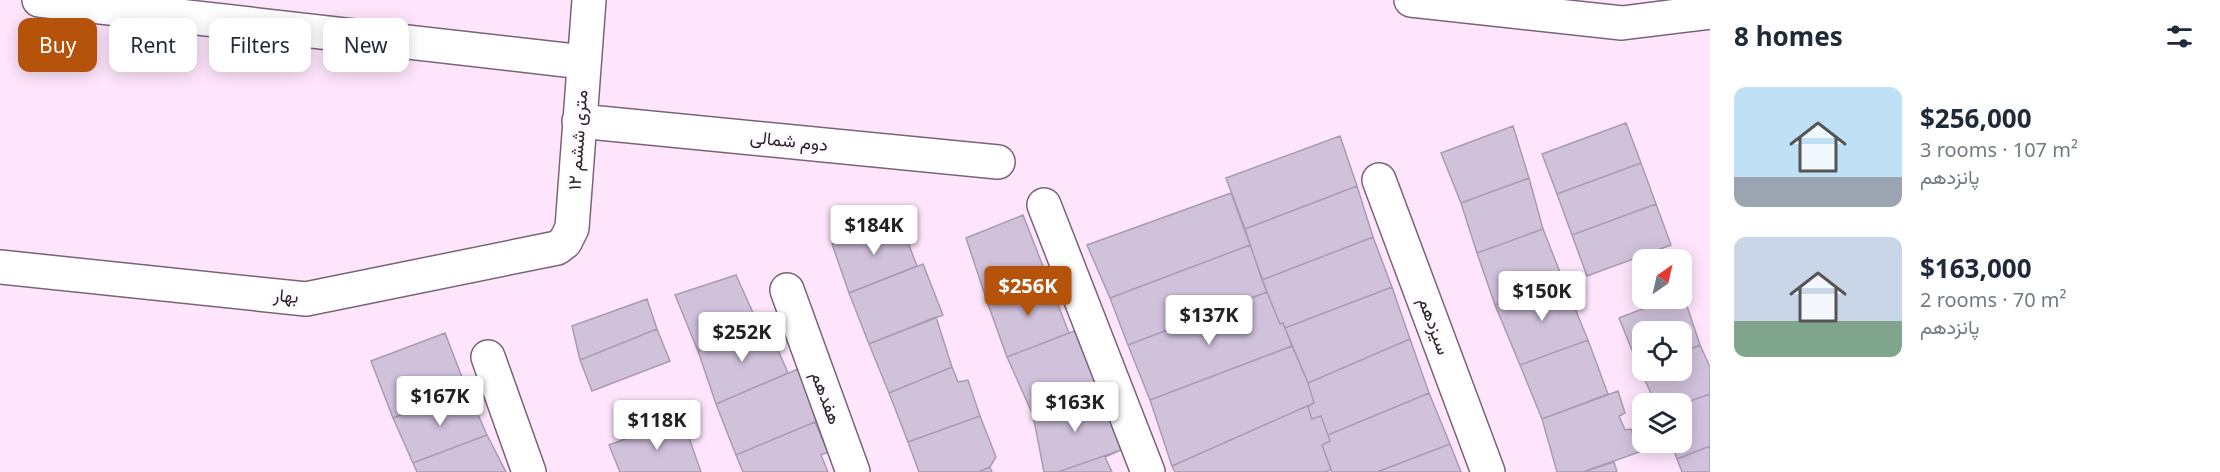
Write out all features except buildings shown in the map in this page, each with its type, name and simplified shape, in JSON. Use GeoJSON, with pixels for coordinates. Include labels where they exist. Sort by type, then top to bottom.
{"type":"FeatureCollection","features":[{"type":"Feature","properties":{"kind":"street"},"geometry":{"type":"LineString","coordinates":[[39,0],[583,62]]}},
{"type":"Feature","properties":{"kind":"street","name":"۱۲ متری ششم"},"geometry":{"type":"LineString","coordinates":[[565,242],[572,228],[589,0]]}},
{"type":"Feature","properties":{"kind":"street"},"geometry":{"type":"LineString","coordinates":[[1412,0],[1623,12],[1710,12]]}},
{"type":"Feature","properties":{"kind":"street","name":"دوم شمالی"},"geometry":{"type":"LineString","coordinates":[[579,121],[998,162]]}},
{"type":"Feature","properties":{"kind":"street","name":"سیزدهم"},"geometry":{"type":"LineString","coordinates":[[1379,180],[1488,472]]}},
{"type":"Feature","properties":{"kind":"street"},"geometry":{"type":"LineString","coordinates":[[1044,205],[1148,472]]}},
{"type":"Feature","properties":{"kind":"street","name":"بهار"},"geometry":{"type":"LineString","coordinates":[[0,267],[306,299],[557,248],[565,242]]}},
{"type":"Feature","properties":{"kind":"street","name":"هفدهم"},"geometry":{"type":"LineString","coordinates":[[787,290],[854,472]]}},
{"type":"Feature","properties":{"kind":"street"},"geometry":{"type":"LineString","coordinates":[[488,357],[529,472]]}}]}
